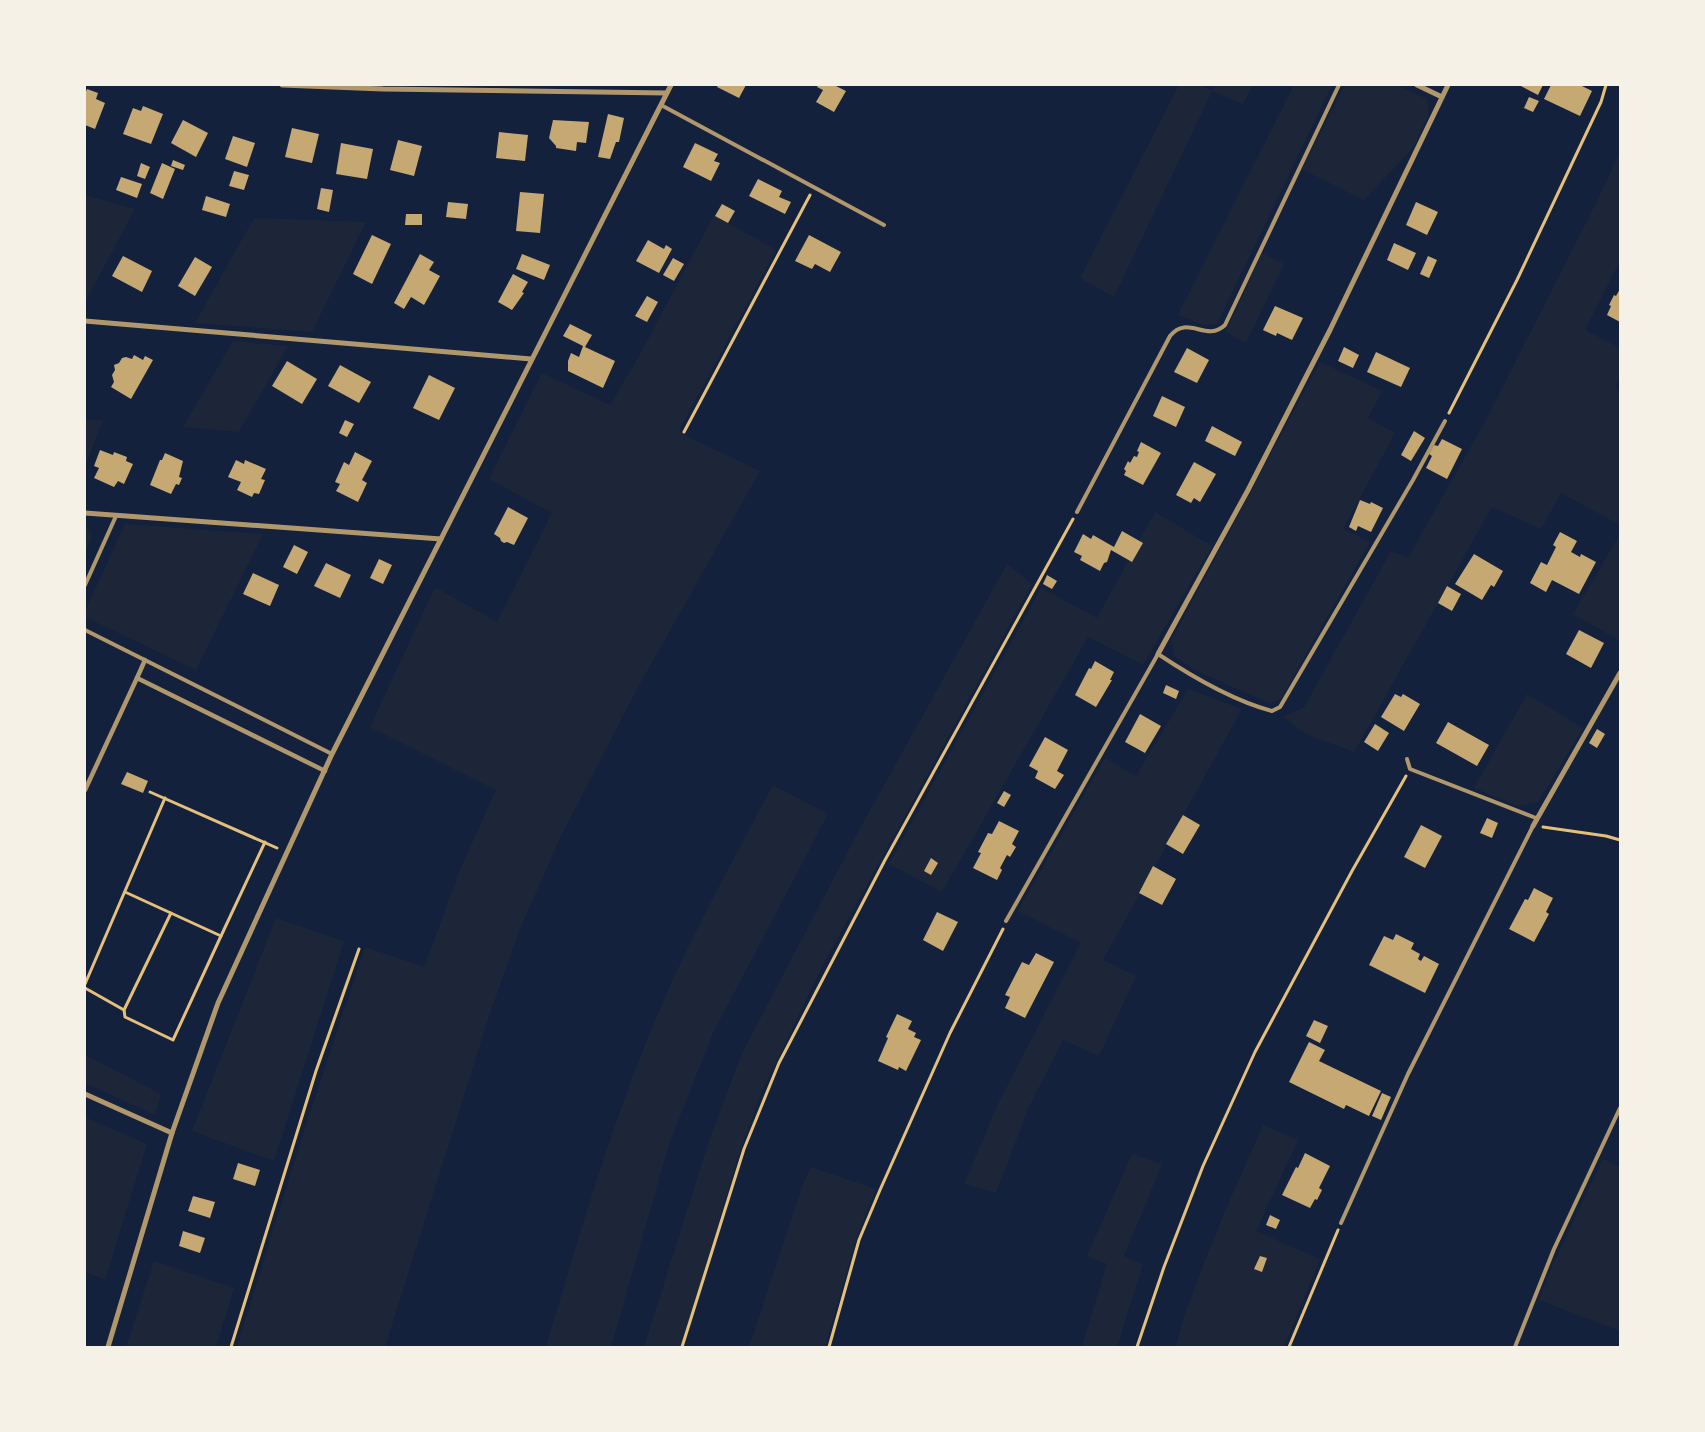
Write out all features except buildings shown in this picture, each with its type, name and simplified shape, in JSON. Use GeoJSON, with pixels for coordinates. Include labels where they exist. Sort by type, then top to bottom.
{"type":"FeatureCollection","features":[{"type":"Feature","properties":{"kind":"street"},"geometry":{"type":"LineString","coordinates":[[282,85],[667,93]]}},
{"type":"Feature","properties":{"kind":"street"},"geometry":{"type":"LineString","coordinates":[[108,1347],[172,1133],[218,1003],[332,754],[671,85]]}},
{"type":"Feature","properties":{"kind":"street"},"geometry":{"type":"LineString","coordinates":[[1417,85],[1442,97]]}},
{"type":"Feature","properties":{"kind":"street"},"geometry":{"type":"LineString","coordinates":[[1158,654],[1248,490],[1326,339],[1448,85]]}},
{"type":"Feature","properties":{"kind":"street"},"geometry":{"type":"LineString","coordinates":[[85,322],[532,359]]}},
{"type":"Feature","properties":{"kind":"street"},"geometry":{"type":"LineString","coordinates":[[85,513],[441,539]]}},
{"type":"Feature","properties":{"kind":"street"},"geometry":{"type":"LineString","coordinates":[[85,790],[145,660]]}},
{"type":"Feature","properties":{"kind":"street"},"geometry":{"type":"LineString","coordinates":[[1533,826],[1620,673]]}},
{"type":"Feature","properties":{"kind":"street"},"geometry":{"type":"LineString","coordinates":[[137,678],[325,771]]}},
{"type":"Feature","properties":{"kind":"street"},"geometry":{"type":"LineString","coordinates":[[85,1094],[172,1133]]}},
{"type":"Feature","properties":{"kind":"lane"},"geometry":{"type":"LineString","coordinates":[[1077,512],[1170,336],[1175,331],[1187,326],[1209,332],[1220,329],[1225,324],[1339,85]]}},
{"type":"Feature","properties":{"kind":"lane"},"geometry":{"type":"LineString","coordinates":[[661,105],[884,225]]}},
{"type":"Feature","properties":{"kind":"lane"},"geometry":{"type":"LineString","coordinates":[[1006,921],[1158,654],[1193,677],[1260,708],[1272,711],[1280,707],[1345,598],[1445,421]]}},
{"type":"Feature","properties":{"kind":"lane"},"geometry":{"type":"LineString","coordinates":[[85,585],[116,516]]}},
{"type":"Feature","properties":{"kind":"lane"},"geometry":{"type":"LineString","coordinates":[[85,630],[332,754]]}},
{"type":"Feature","properties":{"kind":"lane"},"geometry":{"type":"LineString","coordinates":[[1407,759],[1410,769],[1536,818]]}},
{"type":"Feature","properties":{"kind":"lane"},"geometry":{"type":"LineString","coordinates":[[1341,1223],[1408,1074],[1533,826]]}},
{"type":"Feature","properties":{"kind":"lane"},"geometry":{"type":"LineString","coordinates":[[1515,1347],[1554,1249],[1620,1108]]}},
{"type":"Feature","properties":{"kind":"path"},"geometry":{"type":"LineString","coordinates":[[1445,421],[1530,253],[1601,102],[1606,85]]}},
{"type":"Feature","properties":{"kind":"path"},"geometry":{"type":"LineString","coordinates":[[684,432],[814,188]]}},
{"type":"Feature","properties":{"kind":"path"},"geometry":{"type":"LineString","coordinates":[[682,1347],[744,1149],[779,1063],[885,860],[1077,512]]}},
{"type":"Feature","properties":{"kind":"path"},"geometry":{"type":"LineString","coordinates":[[1137,1347],[1164,1267],[1203,1166],[1255,1052],[1352,870],[1410,769]]}},
{"type":"Feature","properties":{"kind":"path"},"geometry":{"type":"LineString","coordinates":[[150,792],[277,848]]}},
{"type":"Feature","properties":{"kind":"path"},"geometry":{"type":"LineString","coordinates":[[85,984],[165,798]]}},
{"type":"Feature","properties":{"kind":"path"},"geometry":{"type":"LineString","coordinates":[[1533,826],[1606,836],[1620,840]]}},
{"type":"Feature","properties":{"kind":"path"},"geometry":{"type":"LineString","coordinates":[[171,913],[124,1010],[125,1017],[174,1040],[265,842]]}},
{"type":"Feature","properties":{"kind":"path"},"geometry":{"type":"LineString","coordinates":[[125,892],[221,936]]}},
{"type":"Feature","properties":{"kind":"path"},"geometry":{"type":"LineString","coordinates":[[829,1347],[859,1240],[876,1198],[950,1033],[1006,921]]}},
{"type":"Feature","properties":{"kind":"path"},"geometry":{"type":"LineString","coordinates":[[231,1347],[316,1071],[359,949]]}},
{"type":"Feature","properties":{"kind":"path"},"geometry":{"type":"LineString","coordinates":[[85,988],[124,1010]]}},
{"type":"Feature","properties":{"kind":"path"},"geometry":{"type":"LineString","coordinates":[[1289,1347],[1341,1223]]}},
{"type":"Feature","properties":{"kind":"shaded area"},"geometry":{"type":"Polygon","coordinates":[[[1179,85],[1200,85],[1212,91],[1114,297],[1080,278],[1179,85]]]}},
{"type":"Feature","properties":{"kind":"shaded area"},"geometry":{"type":"Polygon","coordinates":[[[1216,85],[1253,85],[1243,104],[1212,91],[1216,85]]]}},
{"type":"Feature","properties":{"kind":"shaded area"},"geometry":{"type":"Polygon","coordinates":[[[1294,85],[1332,85],[1217,324],[1204,325],[1178,315],[1294,85]]]}},
{"type":"Feature","properties":{"kind":"shaded area"},"geometry":{"type":"Polygon","coordinates":[[[1345,85],[1397,85],[1427,99],[1429,114],[1413,148],[1364,200],[1302,169],[1345,85]]]}},
{"type":"Feature","properties":{"kind":"shaded area"},"geometry":{"type":"Polygon","coordinates":[[[1620,152],[1620,261],[1585,330],[1620,348],[1620,377],[1615,387],[1620,390],[1620,525],[1561,493],[1541,529],[1492,507],[1354,752],[1308,735],[1283,717],[1304,707],[1391,551],[1408,558],[1487,418],[1620,152]]]}},
{"type":"Feature","properties":{"kind":"shaded area"},"geometry":{"type":"Polygon","coordinates":[[[85,195],[135,209],[85,302],[85,195]]]}},
{"type":"Feature","properties":{"kind":"shaded area"},"geometry":{"type":"Polygon","coordinates":[[[714,215],[776,250],[679,431],[760,471],[637,689],[560,838],[520,929],[489,1016],[385,1347],[237,1347],[303,1134],[365,947],[424,967],[462,865],[496,790],[370,727],[435,587],[497,622],[552,513],[489,479],[542,373],[610,405],[639,356],[714,215]]]}},
{"type":"Feature","properties":{"kind":"shaded area"},"geometry":{"type":"Polygon","coordinates":[[[254,218],[366,222],[312,332],[195,323],[254,218]]]}},
{"type":"Feature","properties":{"kind":"shaded area"},"geometry":{"type":"Polygon","coordinates":[[[1262,253],[1284,264],[1246,343],[1226,332],[1262,253]]]}},
{"type":"Feature","properties":{"kind":"shaded area"},"geometry":{"type":"Polygon","coordinates":[[[233,341],[288,346],[239,432],[183,427],[233,341]]]}},
{"type":"Feature","properties":{"kind":"shaded area"},"geometry":{"type":"Polygon","coordinates":[[[1320,362],[1382,391],[1368,418],[1395,433],[1343,529],[1370,542],[1280,700],[1269,703],[1196,671],[1174,656],[1171,641],[1320,362]]]}},
{"type":"Feature","properties":{"kind":"shaded area"},"geometry":{"type":"Polygon","coordinates":[[[85,419],[103,420],[85,466],[85,419]]]}},
{"type":"Feature","properties":{"kind":"shaded area"},"geometry":{"type":"Polygon","coordinates":[[[1155,512],[1212,546],[1143,665],[1088,637],[942,892],[889,864],[1041,588],[1097,618],[1155,512]]]}},
{"type":"Feature","properties":{"kind":"shaded area"},"geometry":{"type":"Polygon","coordinates":[[[85,523],[92,537],[85,553],[85,523]]]}},
{"type":"Feature","properties":{"kind":"shaded area"},"geometry":{"type":"Polygon","coordinates":[[[125,524],[263,534],[196,670],[85,617],[85,611],[125,524]]]}},
{"type":"Feature","properties":{"kind":"shaded area"},"geometry":{"type":"Polygon","coordinates":[[[1620,534],[1620,641],[1573,614],[1620,534]]]}},
{"type":"Feature","properties":{"kind":"shaded area"},"geometry":{"type":"Polygon","coordinates":[[[1007,564],[1032,584],[823,965],[762,1091],[740,1151],[681,1347],[644,1347],[709,1141],[742,1053],[858,832],[1007,564]]]}},
{"type":"Feature","properties":{"kind":"shaded area"},"geometry":{"type":"Polygon","coordinates":[[[1188,689],[1242,709],[1103,960],[1136,976],[1099,1056],[1063,1040],[1028,1109],[996,1193],[964,1184],[998,1104],[1081,943],[1018,911],[1105,758],[1136,776],[1188,689]]]}},
{"type":"Feature","properties":{"kind":"shaded area"},"geometry":{"type":"Polygon","coordinates":[[[1527,694],[1583,728],[1538,802],[1518,806],[1474,788],[1527,694]]]}},
{"type":"Feature","properties":{"kind":"shaded area"},"geometry":{"type":"Polygon","coordinates":[[[773,785],[828,814],[713,1033],[669,1144],[611,1347],[546,1347],[609,1142],[639,1061],[682,961],[773,785]]]}},
{"type":"Feature","properties":{"kind":"shaded area"},"geometry":{"type":"Polygon","coordinates":[[[276,918],[344,941],[274,1161],[192,1131],[276,918]]]}},
{"type":"Feature","properties":{"kind":"shaded area"},"geometry":{"type":"Polygon","coordinates":[[[85,1055],[161,1094],[155,1115],[85,1083],[85,1055]]]}},
{"type":"Feature","properties":{"kind":"shaded area"},"geometry":{"type":"Polygon","coordinates":[[[85,1117],[147,1144],[105,1280],[85,1272],[85,1117]]]}},
{"type":"Feature","properties":{"kind":"shaded area"},"geometry":{"type":"Polygon","coordinates":[[[1263,1125],[1298,1140],[1256,1231],[1320,1259],[1284,1347],[1175,1347],[1204,1263],[1263,1125]]]}},
{"type":"Feature","properties":{"kind":"shaded area"},"geometry":{"type":"Polygon","coordinates":[[[1132,1154],[1162,1164],[1124,1256],[1143,1264],[1117,1347],[1082,1347],[1107,1264],[1087,1256],[1132,1154]]]}},
{"type":"Feature","properties":{"kind":"shaded area"},"geometry":{"type":"Polygon","coordinates":[[[1603,1159],[1620,1167],[1620,1331],[1539,1300],[1550,1271],[1603,1159]]]}},
{"type":"Feature","properties":{"kind":"shaded area"},"geometry":{"type":"Polygon","coordinates":[[[811,1167],[876,1189],[857,1237],[825,1347],[749,1347],[803,1184],[811,1167]]]}},
{"type":"Feature","properties":{"kind":"shaded area"},"geometry":{"type":"Polygon","coordinates":[[[154,1261],[234,1288],[216,1347],[126,1347],[154,1261]]]}}]}
